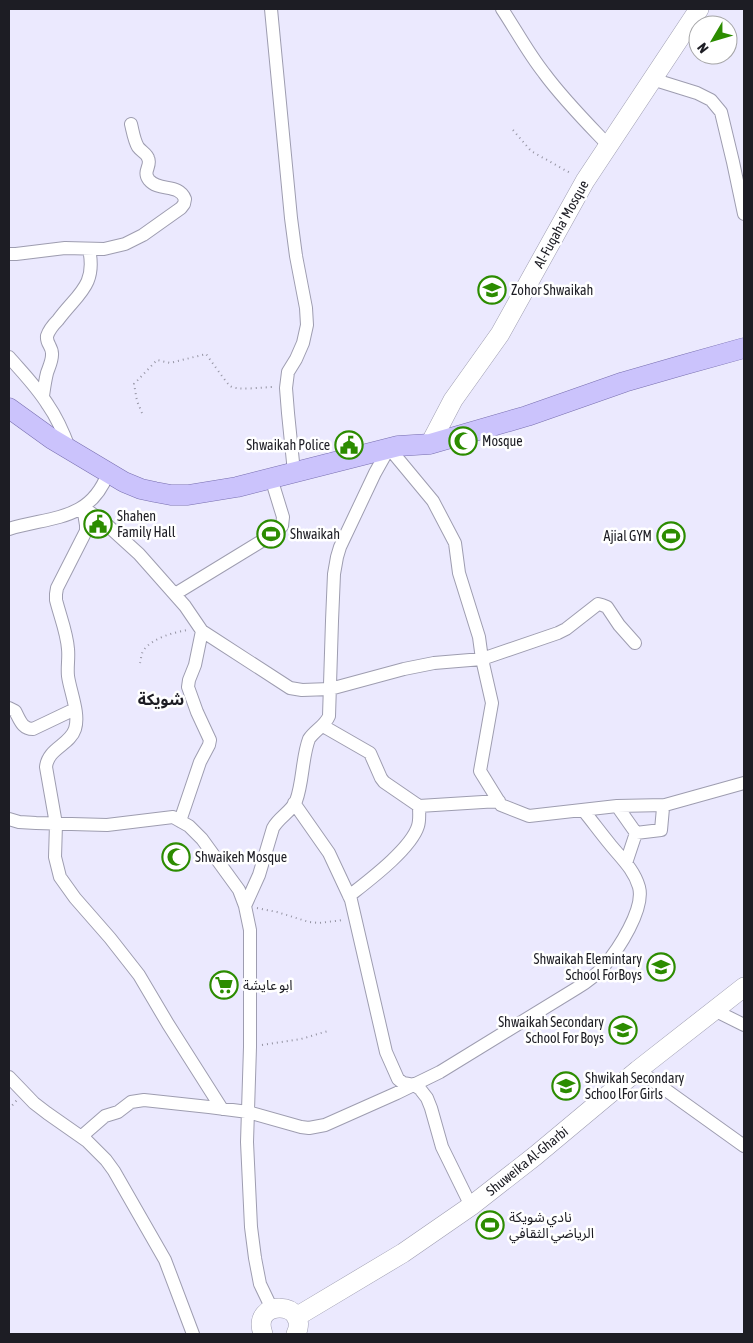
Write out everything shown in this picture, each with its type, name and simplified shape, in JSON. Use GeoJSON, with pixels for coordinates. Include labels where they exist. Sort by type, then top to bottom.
{"type":"FeatureCollection","features":[{"type":"Feature","properties":{"kind":"main road"},"geometry":{"type":"LineString","coordinates":[[9,408],[70,450],[124,482],[140,489],[188,495],[238,487],[398,446],[430,444],[527,416],[624,382],[744,348]]}},
{"type":"Feature","properties":{"kind":"street"},"geometry":{"type":"LineString","coordinates":[[271,9],[291,218],[306,308],[307,325],[296,359],[288,372],[286,388],[294,472]]}},
{"type":"Feature","properties":{"kind":"street"},"geometry":{"type":"LineString","coordinates":[[502,9],[543,73],[608,145]]}},
{"type":"Feature","properties":{"kind":"street","name":"Al-Fuqaha' Mosque"},"geometry":{"type":"LineString","coordinates":[[430,444],[453,400],[500,334],[585,181],[699,9]]}},
{"type":"Feature","properties":{"kind":"street"},"geometry":{"type":"LineString","coordinates":[[652,79],[704,96],[711,100],[721,112],[744,214]]}},
{"type":"Feature","properties":{"kind":"street"},"geometry":{"type":"LineString","coordinates":[[9,254],[65,248],[104,249],[114,247],[134,240],[181,208],[184,204],[184,196],[179,191],[155,185],[149,180],[146,172],[149,159],[136,144],[131,124]]}},
{"type":"Feature","properties":{"kind":"street"},"geometry":{"type":"LineString","coordinates":[[43,396],[52,355],[52,350],[47,341],[48,334],[62,313],[80,295],[88,281],[91,264],[88,249]]}},
{"type":"Feature","properties":{"kind":"street"},"geometry":{"type":"LineString","coordinates":[[9,357],[43,396],[56,417],[70,450]]}},
{"type":"Feature","properties":{"kind":"street"},"geometry":{"type":"LineString","coordinates":[[245,906],[259,874],[273,828],[290,810],[297,797],[307,744],[313,733],[323,726],[329,716],[334,574],[337,557],[375,473],[389,448],[433,500],[455,542],[459,573],[480,637],[482,659],[492,703],[480,772],[502,805],[529,816],[617,806],[665,805],[744,783]]}},
{"type":"Feature","properties":{"kind":"street"},"geometry":{"type":"LineString","coordinates":[[9,529],[66,516],[83,507],[102,488],[108,473]]}},
{"type":"Feature","properties":{"kind":"street"},"geometry":{"type":"LineString","coordinates":[[175,594],[282,526],[283,517],[271,478]]}},
{"type":"Feature","properties":{"kind":"street"},"geometry":{"type":"LineString","coordinates":[[83,507],[123,538],[144,559],[175,594],[200,629],[290,688],[302,690],[330,689],[434,663],[482,659],[558,633],[598,604],[607,607],[619,625],[635,643]]}},
{"type":"Feature","properties":{"kind":"street"},"geometry":{"type":"LineString","coordinates":[[83,507],[86,531],[56,594],[68,648],[68,675],[76,725],[71,737],[46,760],[56,824],[55,857],[60,877],[74,898],[139,974],[222,1109]]}},
{"type":"Feature","properties":{"kind":"street"},"geometry":{"type":"LineString","coordinates":[[180,820],[200,762],[210,740],[188,687],[195,665],[200,629]]}},
{"type":"Feature","properties":{"kind":"street"},"geometry":{"type":"LineString","coordinates":[[11,707],[22,725],[27,729],[33,729],[74,709]]}},
{"type":"Feature","properties":{"kind":"street"},"geometry":{"type":"LineString","coordinates":[[323,726],[370,753],[384,782],[419,806],[499,801]]}},
{"type":"Feature","properties":{"kind":"street"},"geometry":{"type":"LineString","coordinates":[[294,803],[329,853],[349,896],[386,1052],[398,1079],[402,1083],[420,1088],[427,1098],[442,1147],[471,1206]]}},
{"type":"Feature","properties":{"kind":"street"},"geometry":{"type":"LineString","coordinates":[[636,833],[661,830],[663,808],[665,805]]}},
{"type":"Feature","properties":{"kind":"street"},"geometry":{"type":"LineString","coordinates":[[349,896],[371,879],[411,840],[419,824],[419,806]]}},
{"type":"Feature","properties":{"kind":"street"},"geometry":{"type":"LineString","coordinates":[[617,806],[636,833]]}},
{"type":"Feature","properties":{"kind":"street"},"geometry":{"type":"LineString","coordinates":[[82,1136],[105,1116],[118,1112],[131,1102],[144,1100],[248,1112],[309,1128],[325,1125],[440,1072],[577,988],[594,976],[615,952],[631,925],[640,900],[640,888],[632,871],[582,810]]}},
{"type":"Feature","properties":{"kind":"street"},"geometry":{"type":"LineString","coordinates":[[9,819],[19,822],[107,825],[173,817],[189,826],[202,839],[239,890],[245,906],[250,930],[248,1142],[252,1235],[260,1284],[272,1309]]}},
{"type":"Feature","properties":{"kind":"street"},"geometry":{"type":"LineString","coordinates":[[626,863],[636,833]]}},
{"type":"Feature","properties":{"kind":"street","name":"Shuweika Al-Gharbi"},"geometry":{"type":"LineString","coordinates":[[296,1326],[471,1206],[535,1156],[638,1070],[744,987]]}},
{"type":"Feature","properties":{"kind":"street"},"geometry":{"type":"LineString","coordinates":[[714,1010],[744,1025]]}},
{"type":"Feature","properties":{"kind":"street"},"geometry":{"type":"LineString","coordinates":[[638,1070],[744,1146]]}},
{"type":"Feature","properties":{"kind":"street"},"geometry":{"type":"LineString","coordinates":[[9,1077],[34,1103],[82,1136],[114,1170],[165,1260],[193,1334]]}},
{"type":"Feature","properties":{"kind":"street"},"geometry":{"type":"LineString","coordinates":[[263,1334],[261,1323],[263,1318],[267,1312],[278,1307],[288,1309],[296,1326]]}},
{"type":"Feature","properties":{"kind":"path"},"geometry":{"type":"LineString","coordinates":[[513,130],[531,151],[585,181]]}},
{"type":"Feature","properties":{"kind":"path"},"geometry":{"type":"LineString","coordinates":[[142,413],[136,401],[134,384],[157,360],[170,363],[206,354],[229,386],[238,388],[264,386],[286,388]]}},
{"type":"Feature","properties":{"kind":"path"},"geometry":{"type":"LineString","coordinates":[[140,663],[143,652],[153,642],[174,633],[200,629]]}},
{"type":"Feature","properties":{"kind":"path"},"geometry":{"type":"LineString","coordinates":[[245,906],[277,912],[309,922],[319,923],[355,918]]}},
{"type":"Feature","properties":{"kind":"path"},"geometry":{"type":"LineString","coordinates":[[250,1047],[301,1039],[328,1030]]}},
{"type":"Feature","properties":{"kind":"place","name":"Zohor Shwaikah"},"geometry":{"type":"Point","coordinates":[492,290]}},
{"type":"Feature","properties":{"kind":"place","name":"Mosque"},"geometry":{"type":"Point","coordinates":[463,441]}},
{"type":"Feature","properties":{"kind":"place","name":"Shwaikah Police"},"geometry":{"type":"Point","coordinates":[349,445]}},
{"type":"Feature","properties":{"kind":"place","name":"Shahen Family Hall"},"geometry":{"type":"Point","coordinates":[98,524]}},
{"type":"Feature","properties":{"kind":"place","name":"Shwaikah"},"geometry":{"type":"Point","coordinates":[271,534]}},
{"type":"Feature","properties":{"kind":"place","name":"Ajial GYM"},"geometry":{"type":"Point","coordinates":[671,536]}},
{"type":"Feature","properties":{"kind":"place","name":"Shwaikeh Mosque"},"geometry":{"type":"Point","coordinates":[176,857]}},
{"type":"Feature","properties":{"kind":"place","name":"Shwaikah Elemintary School ForBoys"},"geometry":{"type":"Point","coordinates":[661,967]}},
{"type":"Feature","properties":{"kind":"place","name":"ابو عايشة"},"geometry":{"type":"Point","coordinates":[224,985]}},
{"type":"Feature","properties":{"kind":"place","name":"Shwaikah Secondary School For Boys"},"geometry":{"type":"Point","coordinates":[623,1030]}},
{"type":"Feature","properties":{"kind":"place","name":"Shwikah Secondary Schoo lFor Girls"},"geometry":{"type":"Point","coordinates":[566,1086]}},
{"type":"Feature","properties":{"kind":"place","name":"نادي شويكة الرياضي الثقافي"},"geometry":{"type":"Point","coordinates":[490,1225]}},
{"type":"Feature","properties":{"kind":"district","name":"شويكة"},"geometry":{"type":"Point","coordinates":[161,699]}}]}
